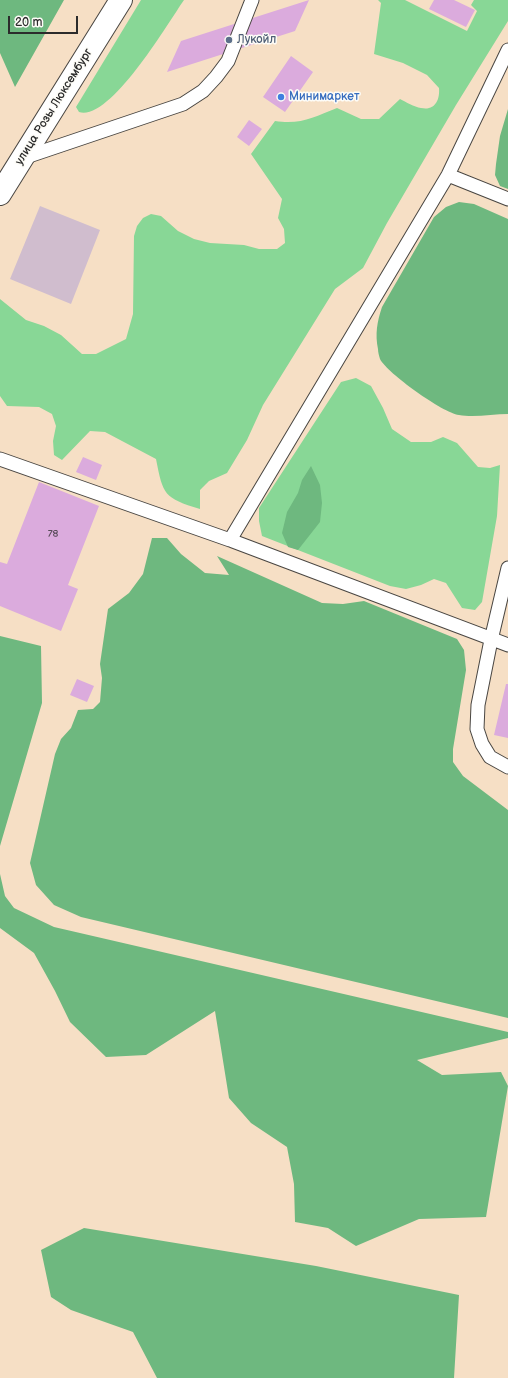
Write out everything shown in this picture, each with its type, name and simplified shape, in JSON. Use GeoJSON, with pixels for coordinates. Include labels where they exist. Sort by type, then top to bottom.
{"type":"FeatureCollection","features":[{"type":"Feature","properties":{"kind":"street","name":"улица Розы Люксембург"},"geometry":{"type":"LineString","coordinates":[[0,194],[120,0]]}},
{"type":"Feature","properties":{"kind":"lane"},"geometry":{"type":"LineString","coordinates":[[23,158],[183,104],[203,91],[228,61],[252,0]]}},
{"type":"Feature","properties":{"kind":"lane"},"geometry":{"type":"LineString","coordinates":[[230,540],[448,175],[508,50]]}},
{"type":"Feature","properties":{"kind":"lane"},"geometry":{"type":"LineString","coordinates":[[448,175],[508,200]]}},
{"type":"Feature","properties":{"kind":"lane"},"geometry":{"type":"LineString","coordinates":[[0,459],[230,540],[491,640],[508,645]]}},
{"type":"Feature","properties":{"kind":"lane"},"geometry":{"type":"LineString","coordinates":[[508,568],[491,640],[478,706],[477,729],[482,744],[490,757],[508,767]]}},
{"type":"Feature","properties":{"kind":"shaded area"},"geometry":{"type":"Polygon","coordinates":[[[40,206],[100,230],[71,304],[10,279],[40,206]]]}},
{"type":"Feature","properties":{"kind":"green space"},"geometry":{"type":"Polygon","coordinates":[[[0,0],[64,0],[15,87],[0,53],[0,0]]]}},
{"type":"Feature","properties":{"kind":"green space"},"geometry":{"type":"Polygon","coordinates":[[[141,0],[184,0],[152,48],[122,87],[106,102],[92,111],[79,112],[76,107],[141,0]]]}},
{"type":"Feature","properties":{"kind":"green space"},"geometry":{"type":"Polygon","coordinates":[[[378,0],[405,0],[467,31],[477,11],[471,5],[474,0],[508,0],[508,21],[456,105],[387,223],[363,268],[335,289],[263,405],[247,440],[227,473],[209,481],[200,490],[200,509],[179,502],[167,493],[161,480],[156,459],[105,432],[90,431],[62,460],[54,455],[53,441],[56,426],[52,414],[39,407],[7,406],[0,396],[0,299],[26,320],[44,326],[61,335],[82,354],[96,354],[126,339],[133,314],[134,236],[137,226],[143,218],[151,214],[161,216],[178,231],[194,239],[210,243],[244,245],[259,249],[277,249],[285,243],[284,229],[278,218],[282,199],[251,154],[275,121],[300,121],[337,108],[361,119],[379,119],[400,99],[416,107],[430,108],[436,104],[439,97],[439,88],[427,75],[403,63],[374,54],[381,3],[378,0]]]}},
{"type":"Feature","properties":{"kind":"green space"},"geometry":{"type":"Polygon","coordinates":[[[508,109],[508,189],[500,186],[495,175],[500,136],[508,109]]]}},
{"type":"Feature","properties":{"kind":"green space"},"geometry":{"type":"Polygon","coordinates":[[[459,202],[474,204],[508,219],[508,414],[471,416],[451,413],[416,392],[393,373],[380,359],[377,344],[377,333],[382,307],[434,217],[446,207],[459,202]]]}},
{"type":"Feature","properties":{"kind":"green space"},"geometry":{"type":"Polygon","coordinates":[[[356,378],[371,386],[392,429],[411,442],[431,442],[443,437],[457,443],[478,467],[490,468],[500,465],[497,516],[482,602],[475,610],[462,608],[446,583],[434,579],[421,585],[406,589],[390,586],[262,536],[259,521],[259,508],[341,382],[356,378]]]}},
{"type":"Feature","properties":{"kind":"green space"},"geometry":{"type":"Polygon","coordinates":[[[311,466],[320,485],[322,503],[320,522],[298,550],[288,547],[282,533],[287,512],[298,493],[302,480],[311,466]]]}},
{"type":"Feature","properties":{"kind":"green space"},"geometry":{"type":"Polygon","coordinates":[[[152,538],[167,538],[181,554],[205,573],[229,575],[217,556],[322,603],[343,604],[364,601],[457,639],[464,650],[466,670],[453,749],[453,762],[463,776],[508,810],[508,1018],[81,917],[54,905],[36,885],[30,863],[55,754],[61,739],[71,728],[78,710],[93,709],[100,702],[102,678],[100,664],[108,609],[129,593],[143,574],[152,538]]]}},
{"type":"Feature","properties":{"kind":"green space"},"geometry":{"type":"Polygon","coordinates":[[[0,636],[41,646],[42,703],[0,846],[0,636]]]}},
{"type":"Feature","properties":{"kind":"green space"},"geometry":{"type":"Polygon","coordinates":[[[0,874],[5,896],[14,908],[54,927],[508,1032],[508,1038],[417,1060],[442,1075],[501,1072],[508,1086],[486,1217],[419,1219],[356,1246],[328,1228],[295,1222],[294,1184],[287,1147],[251,1123],[229,1098],[215,1011],[146,1055],[106,1057],[70,1022],[34,953],[0,928],[0,874]]]}},
{"type":"Feature","properties":{"kind":"green space"},"geometry":{"type":"Polygon","coordinates":[[[84,1228],[316,1266],[459,1295],[454,1378],[157,1378],[133,1332],[71,1310],[51,1297],[41,1250],[84,1228]]]}},
{"type":"Feature","properties":{"kind":"building"},"geometry":{"type":"Polygon","coordinates":[[[309,0],[295,31],[167,72],[181,41],[309,0]]]}},
{"type":"Feature","properties":{"kind":"building"},"geometry":{"type":"Polygon","coordinates":[[[434,0],[454,0],[475,10],[466,27],[429,9],[434,0]]]}},
{"type":"Feature","properties":{"kind":"building"},"geometry":{"type":"Polygon","coordinates":[[[291,56],[313,72],[285,112],[263,97],[291,56]]]}},
{"type":"Feature","properties":{"kind":"building"},"geometry":{"type":"Polygon","coordinates":[[[249,120],[262,129],[249,146],[237,137],[249,120]]]}},
{"type":"Feature","properties":{"kind":"building"},"geometry":{"type":"Polygon","coordinates":[[[83,457],[102,465],[96,480],[76,472],[83,457]]]}},
{"type":"Feature","properties":{"kind":"building"},"geometry":{"type":"Polygon","coordinates":[[[39,482],[99,506],[68,585],[78,589],[61,631],[0,606],[0,562],[7,564],[39,482]]]}},
{"type":"Feature","properties":{"kind":"building"},"geometry":{"type":"Polygon","coordinates":[[[77,679],[94,686],[87,702],[70,695],[77,679]]]}},
{"type":"Feature","properties":{"kind":"building"},"geometry":{"type":"Polygon","coordinates":[[[506,684],[508,684],[508,738],[494,735],[506,684]]]}},
{"type":"Feature","properties":{"kind":"place","name":"Лукойл"},"geometry":{"type":"Point","coordinates":[229,40]}},
{"type":"Feature","properties":{"kind":"place","name":"Минимаркет"},"geometry":{"type":"Point","coordinates":[281,97]}}]}
